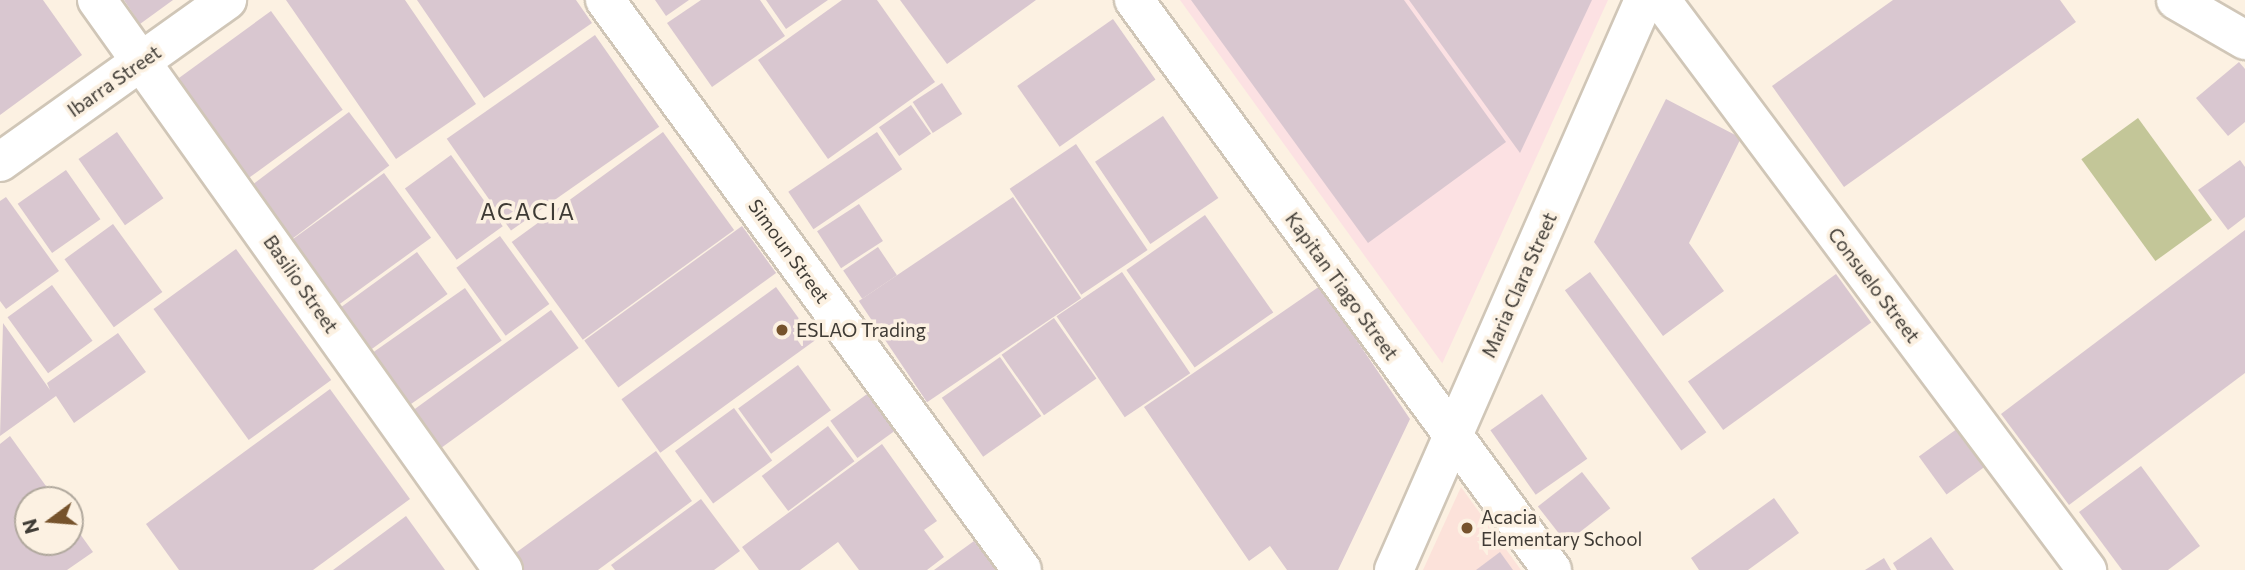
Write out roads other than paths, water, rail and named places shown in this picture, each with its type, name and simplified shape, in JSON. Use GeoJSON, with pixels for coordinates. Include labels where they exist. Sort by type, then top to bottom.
{"type":"FeatureCollection","features":[{"type":"Feature","properties":{"kind":"street","name":"Basilio Street"},"geometry":{"type":"LineString","coordinates":[[97,0],[503,570]]}},
{"type":"Feature","properties":{"kind":"street","name":"Ibarra Street"},"geometry":{"type":"LineString","coordinates":[[0,162],[227,0]]}},
{"type":"Feature","properties":{"kind":"street","name":"Simoun Street"},"geometry":{"type":"LineString","coordinates":[[604,0],[1022,570]]}},
{"type":"Feature","properties":{"kind":"street","name":"Kapitan Tiago Street"},"geometry":{"type":"LineString","coordinates":[[1134,0],[1452,438],[1552,570]]}},
{"type":"Feature","properties":{"kind":"street","name":"Maria Clara Street"},"geometry":{"type":"LineString","coordinates":[[1394,570],[1644,0]]}},
{"type":"Feature","properties":{"kind":"street","name":"Consuelo Street"},"geometry":{"type":"LineString","coordinates":[[1661,0],[2087,570]]}},
{"type":"Feature","properties":{"kind":"street"},"geometry":{"type":"LineString","coordinates":[[2196,5],[2245,40]]}},
{"type":"Feature","properties":{"kind":"place","name":"ESLAO Trading"},"geometry":{"type":"Point","coordinates":[782,330]}},
{"type":"Feature","properties":{"kind":"place","name":"Acacia Elementary School"},"geometry":{"type":"Point","coordinates":[1467,528]}},
{"type":"Feature","properties":{"kind":"district","name":"ACACIA"},"geometry":{"type":"Point","coordinates":[528,211]}}]}
